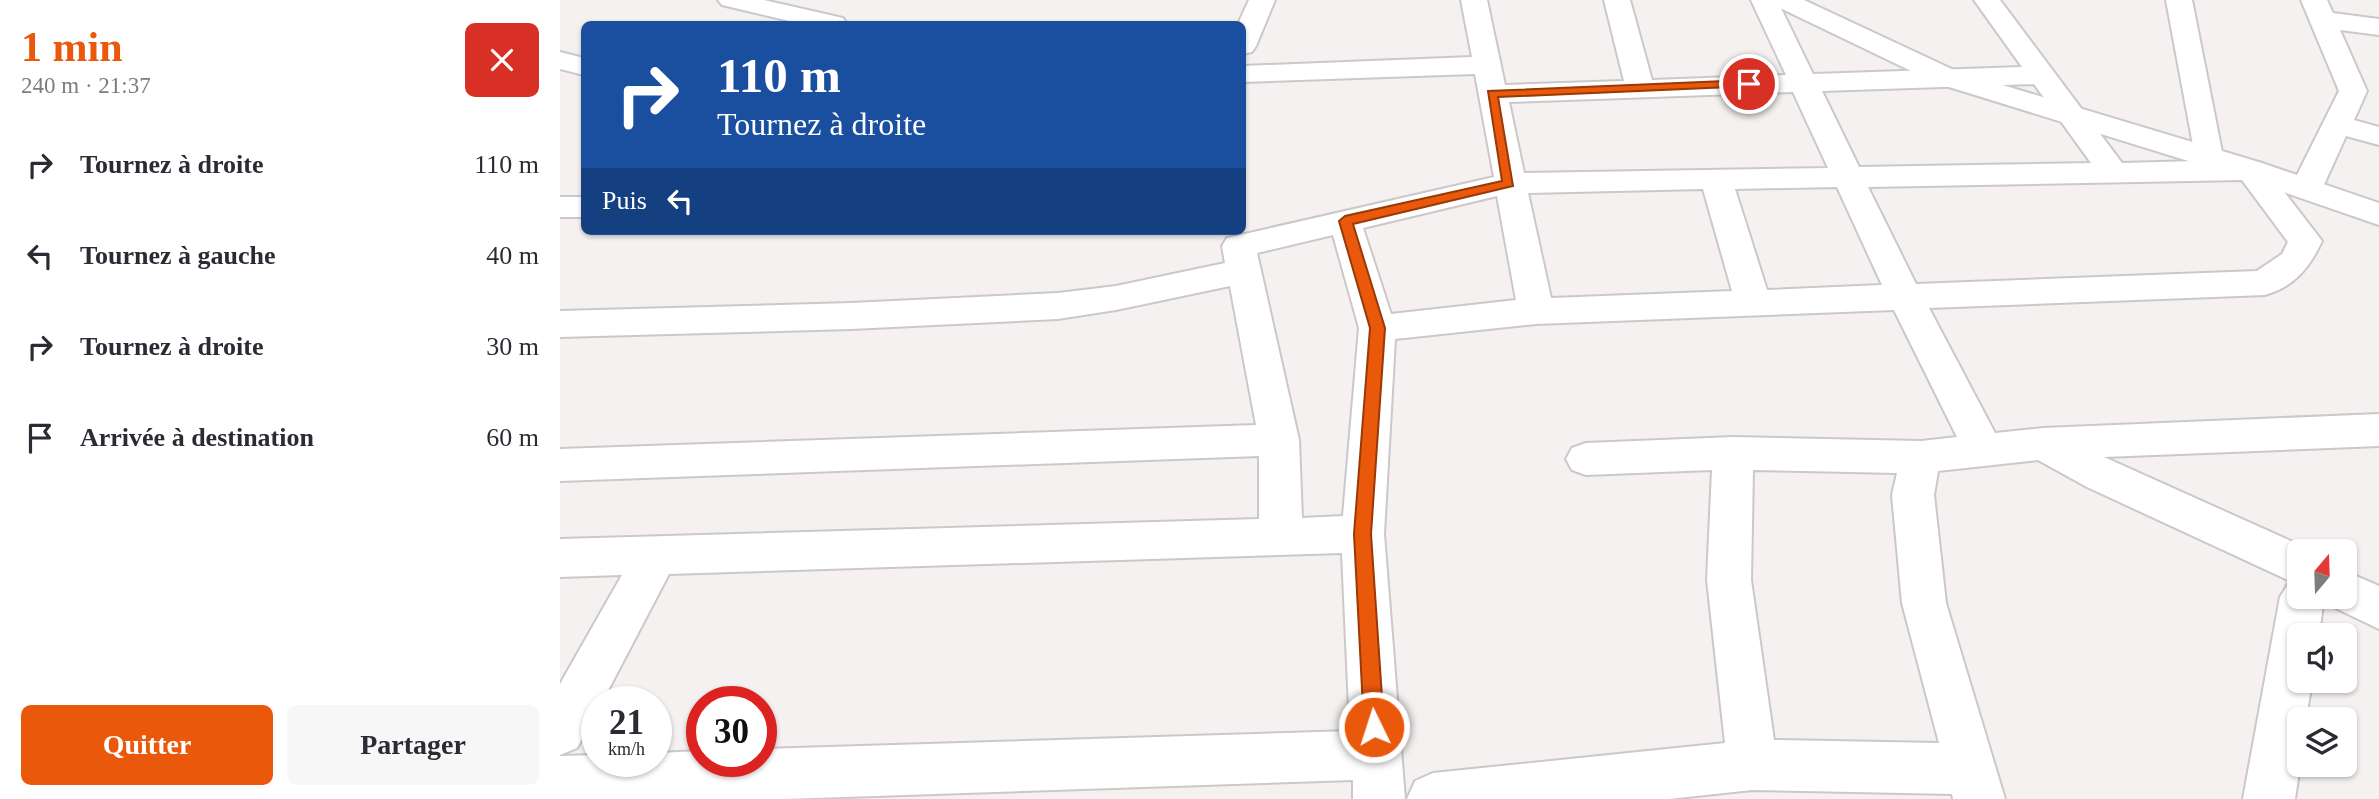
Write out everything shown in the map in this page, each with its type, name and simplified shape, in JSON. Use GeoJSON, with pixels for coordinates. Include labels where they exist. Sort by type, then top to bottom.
{"type":"FeatureCollection","features":[{"type":"Feature","properties":{"kind":"street"},"geometry":{"type":"LineString","coordinates":[[731,0],[821,21]]}},
{"type":"Feature","properties":{"kind":"street"},"geometry":{"type":"LineString","coordinates":[[1246,37],[1262,0]]}},
{"type":"Feature","properties":{"kind":"street"},"geometry":{"type":"LineString","coordinates":[[1474,0],[1536,311]]}},
{"type":"Feature","properties":{"kind":"street"},"geometry":{"type":"LineString","coordinates":[[1617,0],[1640,88]]}},
{"type":"Feature","properties":{"kind":"street"},"geometry":{"type":"LineString","coordinates":[[1764,0],[1906,299],[1983,448]]}},
{"type":"Feature","properties":{"kind":"street"},"geometry":{"type":"LineString","coordinates":[[1783,0],[1946,77],[2251,170],[2379,214]]}},
{"type":"Feature","properties":{"kind":"street"},"geometry":{"type":"LineString","coordinates":[[1987,0],[2114,173]]}},
{"type":"Feature","properties":{"kind":"street"},"geometry":{"type":"LineString","coordinates":[[2179,0],[2208,157]]}},
{"type":"Feature","properties":{"kind":"street"},"geometry":{"type":"LineString","coordinates":[[2318,10],[2379,27]]}},
{"type":"Feature","properties":{"kind":"street"},"geometry":{"type":"LineString","coordinates":[[2306,189],[2353,91],[2318,10]]}},
{"type":"Feature","properties":{"kind":"street"},"geometry":{"type":"LineString","coordinates":[[560,60],[581,66]]}},
{"type":"Feature","properties":{"kind":"street"},"geometry":{"type":"LineString","coordinates":[[1246,74],[1489,79],[1640,88],[2043,75]]}},
{"type":"Feature","properties":{"kind":"street"},"geometry":{"type":"LineString","coordinates":[[2337,124],[2379,136]]}},
{"type":"Feature","properties":{"kind":"street"},"geometry":{"type":"LineString","coordinates":[[560,324],[851,316],[1058,306],[1116,298],[1240,249],[1345,221],[1509,183],[2251,170]]}},
{"type":"Feature","properties":{"kind":"street"},"geometry":{"type":"LineString","coordinates":[[1377,328],[1536,311],[1906,299],[2265,283],[2296,261],[2305,241],[2251,170]]}},
{"type":"Feature","properties":{"kind":"street"},"geometry":{"type":"LineString","coordinates":[[1716,180],[1754,304]]}},
{"type":"Feature","properties":{"kind":"street"},"geometry":{"type":"LineString","coordinates":[[560,207],[581,207]]}},
{"type":"Feature","properties":{"kind":"street"},"geometry":{"type":"LineString","coordinates":[[560,781],[1377,777],[1363,534],[1377,328],[1345,221]]}},
{"type":"Feature","properties":{"kind":"street"},"geometry":{"type":"LineString","coordinates":[[1240,249],[1279,440],[1280,537]]}},
{"type":"Feature","properties":{"kind":"street"},"geometry":{"type":"LineString","coordinates":[[1586,459],[1733,453],[1921,457],[1983,448],[2043,444],[2379,430]]}},
{"type":"Feature","properties":{"kind":"street"},"geometry":{"type":"LineString","coordinates":[[2332,432],[2379,454]]}},
{"type":"Feature","properties":{"kind":"street"},"geometry":{"type":"LineString","coordinates":[[560,465],[1279,440]]}},
{"type":"Feature","properties":{"kind":"street"},"geometry":{"type":"LineString","coordinates":[[2043,444],[2101,475],[2287,560]]}},
{"type":"Feature","properties":{"kind":"street"},"geometry":{"type":"LineString","coordinates":[[1733,453],[1729,580],[1752,765]]}},
{"type":"Feature","properties":{"kind":"street"},"geometry":{"type":"LineString","coordinates":[[1433,799],[1752,765],[1973,784],[1924,603],[1913,495],[1921,457]]}},
{"type":"Feature","properties":{"kind":"street"},"geometry":{"type":"LineString","coordinates":[[560,558],[1363,534]]}},
{"type":"Feature","properties":{"kind":"street"},"geometry":{"type":"LineString","coordinates":[[560,732],[656,555]]}},
{"type":"Feature","properties":{"kind":"street"},"geometry":{"type":"LineString","coordinates":[[2357,597],[2379,609]]}},
{"type":"Feature","properties":{"kind":"street"},"geometry":{"type":"LineString","coordinates":[[2269,799],[2300,609]]}},
{"type":"Feature","properties":{"kind":"route"},"geometry":{"type":"LineString","coordinates":[[1374,727],[1363,534],[1377,328],[1345,221],[1509,183],[1492,94],[1749,84]]}}]}
